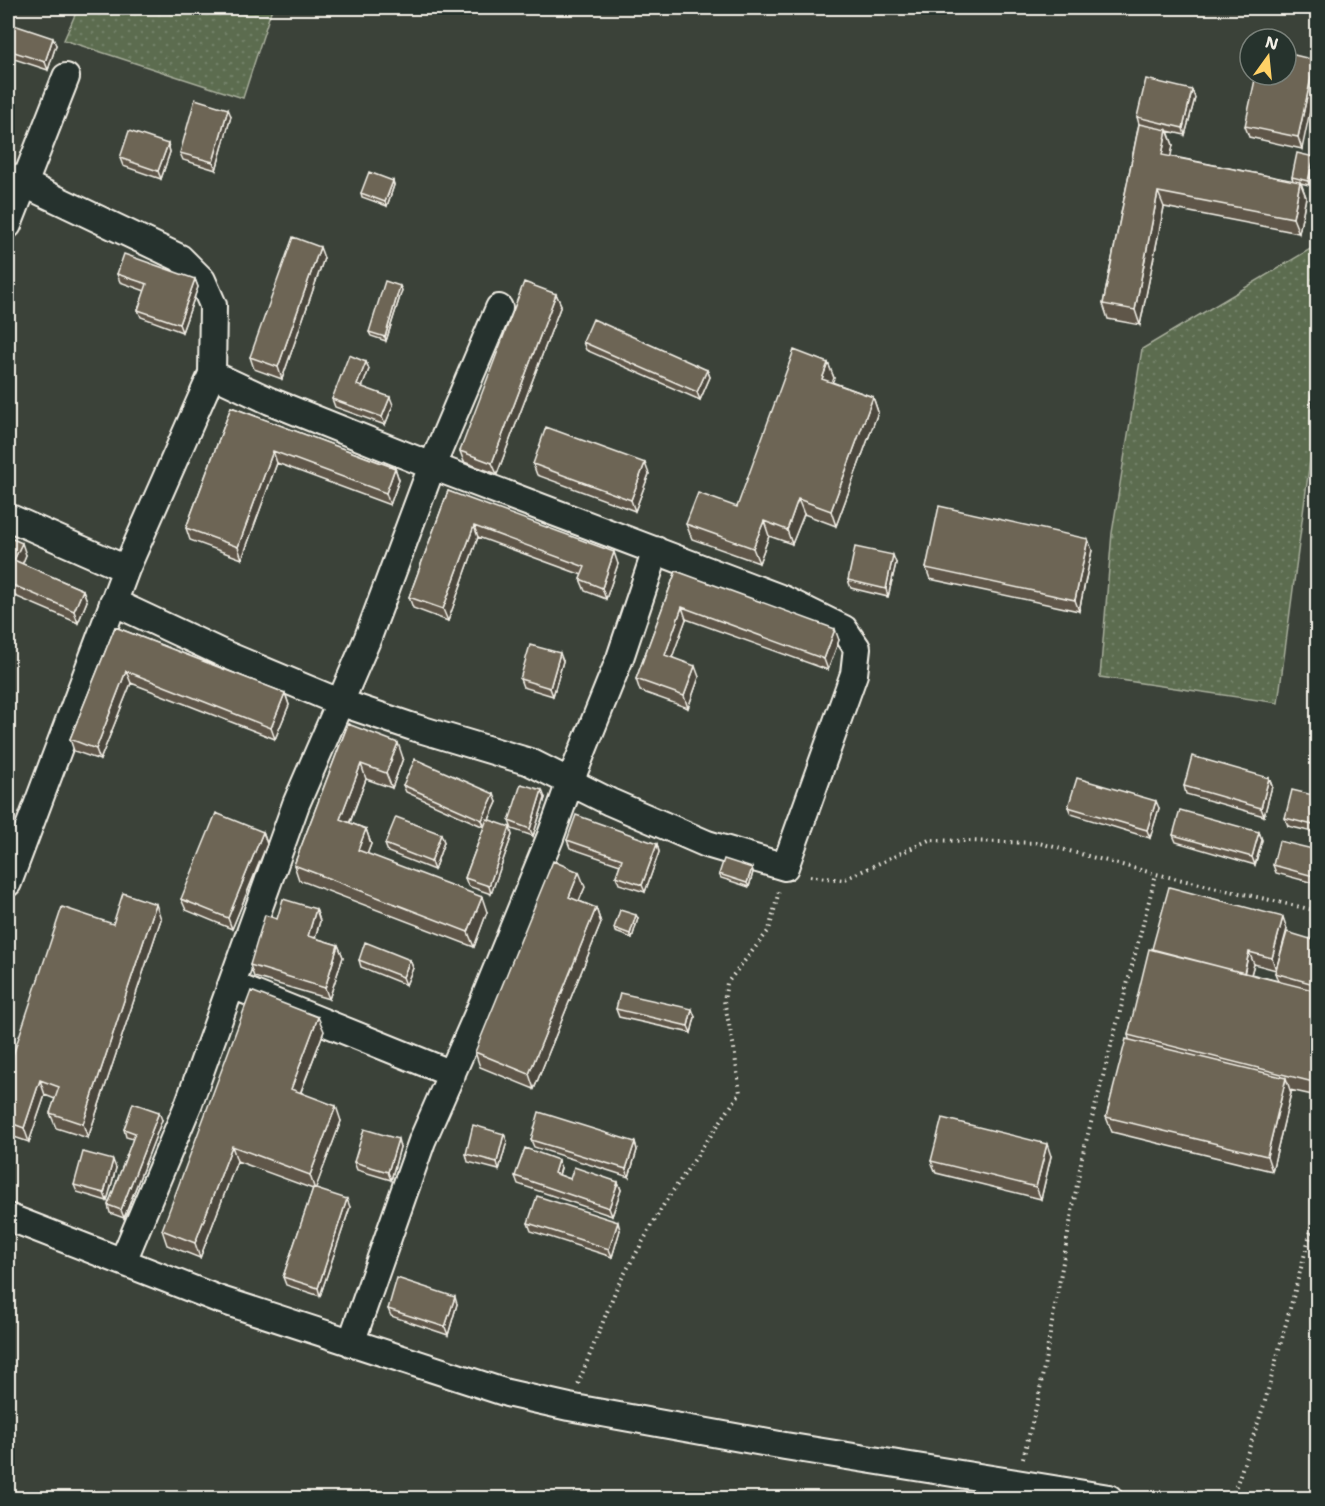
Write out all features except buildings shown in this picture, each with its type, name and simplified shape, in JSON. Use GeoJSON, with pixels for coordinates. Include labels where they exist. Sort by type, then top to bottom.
{"type":"FeatureCollection","features":[{"type":"Feature","properties":{"kind":"street"},"geometry":{"type":"LineString","coordinates":[[8,225],[16,179],[66,77]]}},
{"type":"Feature","properties":{"kind":"street"},"geometry":{"type":"LineString","coordinates":[[8,883],[126,569],[212,374],[213,305],[202,280],[180,258],[16,179]]}},
{"type":"Feature","properties":{"kind":"street"},"geometry":{"type":"LineString","coordinates":[[123,1260],[189,1103],[296,804],[367,640],[432,466],[499,308]]}},
{"type":"Feature","properties":{"kind":"street"},"geometry":{"type":"LineString","coordinates":[[113,602],[222,653],[339,702],[530,762],[610,802],[707,844],[785,867],[854,674],[857,648],[844,629],[783,599],[432,466],[270,401],[212,374]]}},
{"type":"Feature","properties":{"kind":"street"},"geometry":{"type":"LineString","coordinates":[[8,517],[126,569]]}},
{"type":"Feature","properties":{"kind":"street"},"geometry":{"type":"LineString","coordinates":[[351,1343],[422,1141],[484,1000],[550,838],[620,658],[656,550]]}},
{"type":"Feature","properties":{"kind":"street"},"geometry":{"type":"LineString","coordinates":[[232,985],[452,1074]]}},
{"type":"Feature","properties":{"kind":"street"},"geometry":{"type":"LineString","coordinates":[[8,1217],[218,1299],[507,1393],[569,1407],[785,1446],[1109,1498]]}},
{"type":"Feature","properties":{"kind":"path"},"geometry":{"type":"LineString","coordinates":[[569,1407],[617,1287],[664,1204],[740,1093],[724,1001],[727,983],[769,930],[785,867],[805,876],[843,880],[929,840],[1038,843],[1156,874],[1317,911]]}},
{"type":"Feature","properties":{"kind":"path"},"geometry":{"type":"LineString","coordinates":[[1017,1482],[1038,1400],[1082,1157],[1156,874]]}},
{"type":"Feature","properties":{"kind":"path"},"geometry":{"type":"LineString","coordinates":[[1232,1498],[1264,1405],[1317,1205]]}},
{"type":"Feature","properties":{"kind":"green space"},"geometry":{"type":"Polygon","coordinates":[[[78,8],[272,8],[243,98],[64,40],[78,8]]]}},
{"type":"Feature","properties":{"kind":"green space"},"geometry":{"type":"Polygon","coordinates":[[[1317,245],[1317,407],[1278,703],[1100,677],[1112,533],[1142,349],[1317,245]]]}}]}
